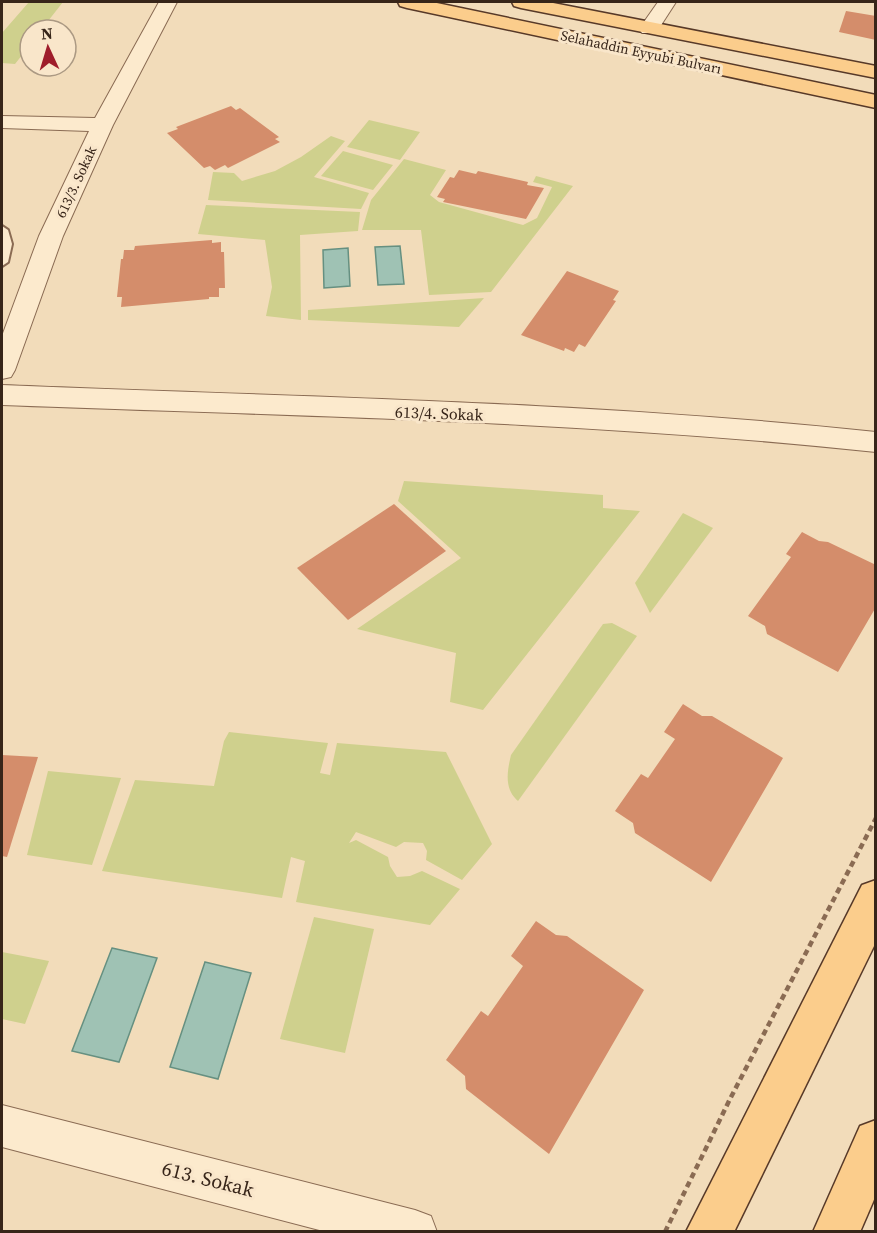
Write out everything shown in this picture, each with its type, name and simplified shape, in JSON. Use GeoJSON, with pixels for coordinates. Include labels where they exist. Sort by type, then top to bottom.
{"type":"FeatureCollection","features":[{"type":"Feature","properties":{"kind":"main road","name":"Selahaddin Eyyubi Bulvarı"},"geometry":{"type":"LineString","coordinates":[[407,2],[876,102]]}},
{"type":"Feature","properties":{"kind":"main road","name":"Selahaddin Eyyubi Bulvarı"},"geometry":{"type":"LineString","coordinates":[[521,2],[876,72]]}},
{"type":"Feature","properties":{"kind":"main road"},"geometry":{"type":"LineString","coordinates":[[709,1232],[876,899]]}},
{"type":"Feature","properties":{"kind":"main road"},"geometry":{"type":"LineString","coordinates":[[836,1232],[876,1142]]}},
{"type":"Feature","properties":{"kind":"street","name":"613/3. Sokak"},"geometry":{"type":"LineString","coordinates":[[2,370],[51,236],[102,125],[168,2]]}},
{"type":"Feature","properties":{"kind":"street"},"geometry":{"type":"LineString","coordinates":[[649,29],[667,2]]}},
{"type":"Feature","properties":{"kind":"street"},"geometry":{"type":"LineString","coordinates":[[2,122],[102,125]]}},
{"type":"Feature","properties":{"kind":"street","name":"613/4. Sokak"},"geometry":{"type":"LineString","coordinates":[[2,395],[622,421],[772,431],[876,442]]}},
{"type":"Feature","properties":{"kind":"street","name":"613. Sokak"},"geometry":{"type":"LineString","coordinates":[[2,1126],[415,1232]]}},
{"type":"Feature","properties":{"kind":"lane"},"geometry":{"type":"LineString","coordinates":[[2,230],[6,244],[2,262]]}},
{"type":"Feature","properties":{"kind":"path"},"geometry":{"type":"LineString","coordinates":[[665,1232],[730,1099],[876,818]]}},
{"type":"Feature","properties":{"kind":"green space"},"geometry":{"type":"Polygon","coordinates":[[[29,2],[63,2],[50,18],[18,18],[18,60],[15,64],[2,63],[2,33],[29,2]]]}},
{"type":"Feature","properties":{"kind":"green space"},"geometry":{"type":"Polygon","coordinates":[[[369,120],[420,132],[400,160],[347,147],[369,120]]]}},
{"type":"Feature","properties":{"kind":"green space"},"geometry":{"type":"Polygon","coordinates":[[[331,136],[345,141],[314,177],[369,193],[361,209],[208,200],[213,172],[234,173],[242,181],[275,171],[301,157],[331,136]]]}},
{"type":"Feature","properties":{"kind":"green space"},"geometry":{"type":"Polygon","coordinates":[[[343,151],[393,165],[373,190],[321,176],[343,151]]]}},
{"type":"Feature","properties":{"kind":"green space"},"geometry":{"type":"Polygon","coordinates":[[[404,159],[446,170],[430,195],[439,202],[523,225],[537,218],[552,187],[533,182],[536,176],[573,186],[491,292],[429,295],[421,230],[362,230],[371,200],[404,159]]]}},
{"type":"Feature","properties":{"kind":"green space"},"geometry":{"type":"Polygon","coordinates":[[[206,205],[360,212],[358,231],[300,235],[301,320],[266,316],[272,287],[265,240],[198,234],[206,205]]]}},
{"type":"Feature","properties":{"kind":"green space"},"geometry":{"type":"Polygon","coordinates":[[[484,298],[459,327],[308,320],[308,310],[484,298]]]}},
{"type":"Feature","properties":{"kind":"green space"},"geometry":{"type":"Polygon","coordinates":[[[404,481],[603,495],[603,508],[640,511],[483,710],[450,702],[456,653],[357,629],[461,558],[398,501],[404,481]]]}},
{"type":"Feature","properties":{"kind":"green space"},"geometry":{"type":"Polygon","coordinates":[[[683,513],[713,528],[650,613],[635,583],[683,513]]]}},
{"type":"Feature","properties":{"kind":"green space"},"geometry":{"type":"Polygon","coordinates":[[[612,623],[637,636],[518,801],[509,786],[511,755],[603,624],[612,623]]]}},
{"type":"Feature","properties":{"kind":"green space"},"geometry":{"type":"Polygon","coordinates":[[[229,732],[328,743],[320,773],[330,775],[337,743],[446,752],[492,844],[462,880],[426,860],[427,851],[423,843],[404,842],[396,847],[356,832],[349,843],[356,840],[388,857],[390,866],[397,877],[410,876],[422,871],[460,889],[430,925],[296,902],[305,861],[291,857],[282,898],[102,871],[135,780],[214,786],[224,741],[229,732]]]}},
{"type":"Feature","properties":{"kind":"green space"},"geometry":{"type":"Polygon","coordinates":[[[48,771],[121,778],[92,865],[27,855],[48,771]]]}},
{"type":"Feature","properties":{"kind":"green space"},"geometry":{"type":"Polygon","coordinates":[[[314,917],[374,929],[345,1053],[280,1039],[314,917]]]}},
{"type":"Feature","properties":{"kind":"green space"},"geometry":{"type":"Polygon","coordinates":[[[2,952],[49,961],[25,1024],[2,1019],[2,952]]]}},
{"type":"Feature","properties":{"kind":"shaded area"},"geometry":{"type":"Polygon","coordinates":[[[400,246],[404,284],[378,285],[375,247],[400,246]]]}},
{"type":"Feature","properties":{"kind":"shaded area"},"geometry":{"type":"Polygon","coordinates":[[[348,248],[350,286],[324,288],[323,250],[348,248]]]}},
{"type":"Feature","properties":{"kind":"shaded area"},"geometry":{"type":"Polygon","coordinates":[[[112,948],[157,958],[119,1062],[72,1051],[112,948]]]}},
{"type":"Feature","properties":{"kind":"shaded area"},"geometry":{"type":"Polygon","coordinates":[[[205,962],[251,973],[218,1079],[170,1067],[205,962]]]}},
{"type":"Feature","properties":{"kind":"building"},"geometry":{"type":"Polygon","coordinates":[[[846,11],[876,16],[876,40],[839,32],[846,11]]]}},
{"type":"Feature","properties":{"kind":"building"},"geometry":{"type":"Polygon","coordinates":[[[231,106],[236,110],[240,108],[279,137],[275,139],[280,142],[228,168],[225,165],[215,170],[210,166],[204,168],[167,133],[178,129],[176,127],[231,106]]]}},
{"type":"Feature","properties":{"kind":"building"},"geometry":{"type":"Polygon","coordinates":[[[459,170],[476,174],[478,171],[528,182],[527,185],[544,188],[526,219],[443,202],[445,199],[437,197],[450,177],[454,178],[459,170]]]}},
{"type":"Feature","properties":{"kind":"building"},"geometry":{"type":"Polygon","coordinates":[[[212,240],[212,243],[221,242],[221,252],[224,252],[225,288],[219,288],[219,297],[121,307],[122,297],[117,297],[124,250],[134,250],[135,246],[212,240]]]}},
{"type":"Feature","properties":{"kind":"building"},"geometry":{"type":"Polygon","coordinates":[[[567,271],[619,291],[613,300],[616,301],[585,347],[579,344],[574,352],[565,348],[564,351],[521,335],[567,271]]]}},
{"type":"Feature","properties":{"kind":"building"},"geometry":{"type":"Polygon","coordinates":[[[394,504],[446,551],[348,620],[297,568],[394,504]]]}},
{"type":"Feature","properties":{"kind":"building"},"geometry":{"type":"Polygon","coordinates":[[[802,532],[876,565],[876,607],[838,672],[767,634],[765,626],[748,616],[791,557],[786,554],[802,532]]]}},
{"type":"Feature","properties":{"kind":"building"},"geometry":{"type":"Polygon","coordinates":[[[683,704],[702,716],[712,716],[783,758],[711,882],[635,833],[633,823],[615,811],[641,774],[648,778],[675,739],[664,732],[683,704]]]}},
{"type":"Feature","properties":{"kind":"building"},"geometry":{"type":"Polygon","coordinates":[[[2,755],[38,757],[7,857],[2,856],[2,755]]]}},
{"type":"Feature","properties":{"kind":"building"},"geometry":{"type":"Polygon","coordinates":[[[536,921],[556,935],[567,936],[644,990],[549,1154],[466,1089],[465,1076],[446,1060],[481,1011],[488,1016],[523,966],[511,956],[536,921]]]}}]}
